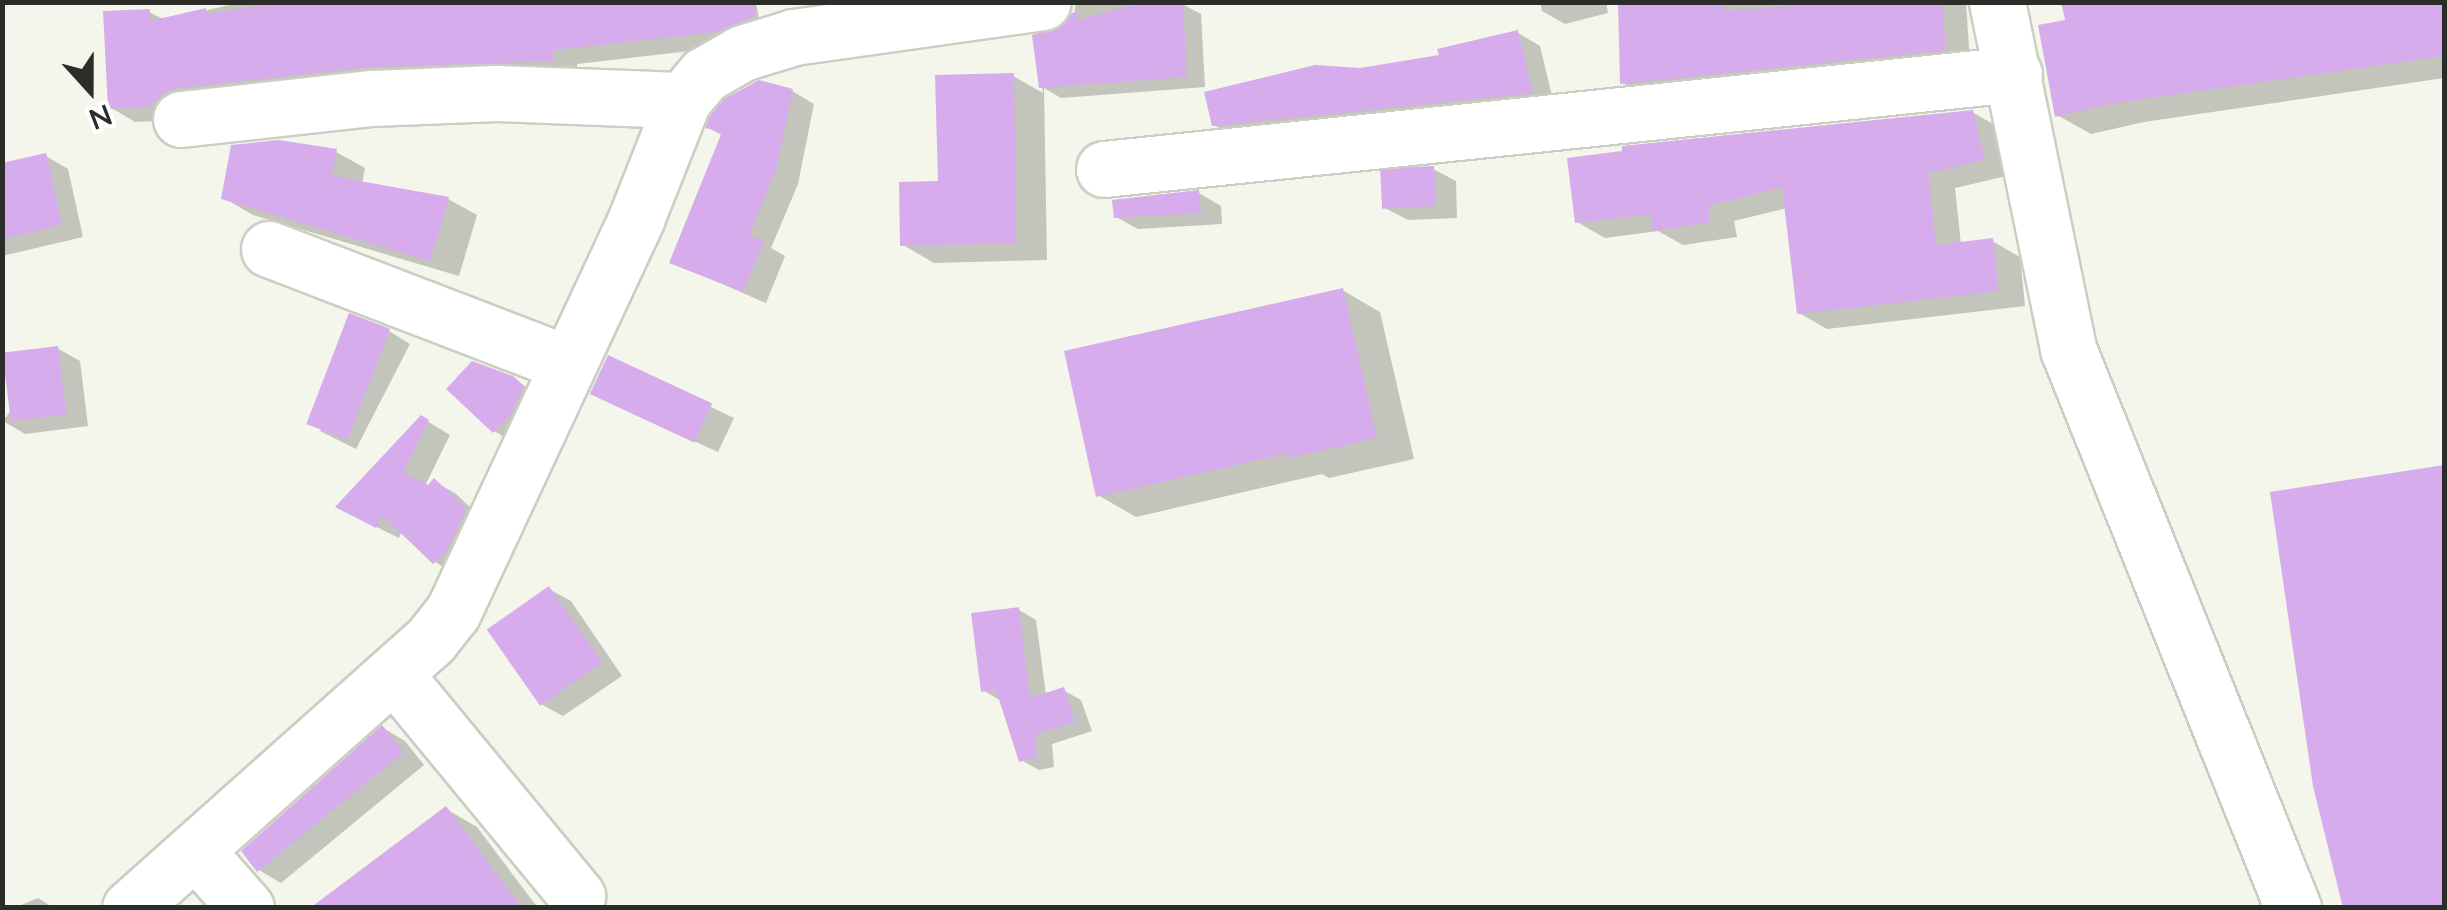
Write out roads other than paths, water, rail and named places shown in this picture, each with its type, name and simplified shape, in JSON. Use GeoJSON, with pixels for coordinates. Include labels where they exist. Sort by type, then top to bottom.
{"type":"FeatureCollection","features":[{"type":"Feature","properties":{"kind":"street"},"geometry":{"type":"LineString","coordinates":[[130,908],[394,674],[454,612],[636,219],[684,100],[704,75],[742,54],[794,37],[1043,2]]}},
{"type":"Feature","properties":{"kind":"street"},"geometry":{"type":"LineString","coordinates":[[1997,2],[2068,350],[2292,908]]}},
{"type":"Feature","properties":{"kind":"street"},"geometry":{"type":"LineString","coordinates":[[1104,169],[2014,74]]}},
{"type":"Feature","properties":{"kind":"street"},"geometry":{"type":"LineString","coordinates":[[180,119],[372,98],[497,93],[684,100]]}},
{"type":"Feature","properties":{"kind":"street"},"geometry":{"type":"LineString","coordinates":[[269,249],[568,364]]}},
{"type":"Feature","properties":{"kind":"street"},"geometry":{"type":"LineString","coordinates":[[394,674],[577,896]]}},
{"type":"Feature","properties":{"kind":"street"},"geometry":{"type":"LineString","coordinates":[[196,851],[246,908]]}}]}
